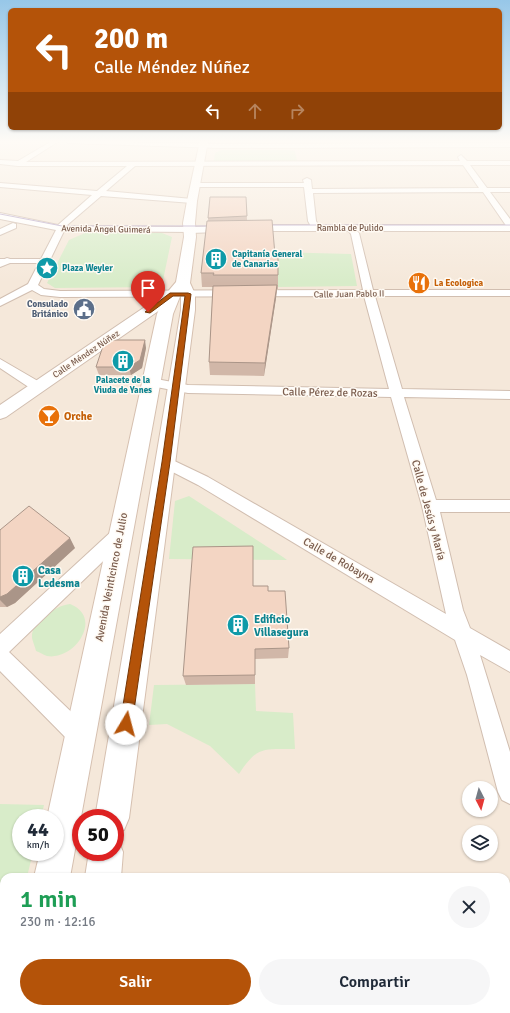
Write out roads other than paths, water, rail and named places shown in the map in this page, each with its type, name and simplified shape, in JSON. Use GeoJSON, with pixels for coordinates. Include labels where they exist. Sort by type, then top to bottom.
{"type":"FeatureCollection","features":[{"type":"Feature","properties":{"kind":"main road","name":"Avenida Veinticinco de Julio"},"geometry":{"type":"LineString","coordinates":[[53,873],[120,535],[164,385],[181,291],[195,188]]}},
{"type":"Feature","properties":{"kind":"main road","name":"Avenida Veinticinco de Julio"},"geometry":{"type":"LineString","coordinates":[[113,809],[166,462],[164,385]]}},
{"type":"Feature","properties":{"kind":"main road"},"geometry":{"type":"LineString","coordinates":[[103,873],[105,861]]}},
{"type":"Feature","properties":{"kind":"street"},"geometry":{"type":"LineString","coordinates":[[40,188],[192,201]]}},
{"type":"Feature","properties":{"kind":"street"},"geometry":{"type":"LineString","coordinates":[[0,303],[32,286],[64,222],[103,188]]}},
{"type":"Feature","properties":{"kind":"street"},"geometry":{"type":"LineString","coordinates":[[308,188],[313,223],[316,228]]}},
{"type":"Feature","properties":{"kind":"street"},"geometry":{"type":"LineString","coordinates":[[332,188],[510,190]]}},
{"type":"Feature","properties":{"kind":"street"},"geometry":{"type":"LineString","coordinates":[[486,190],[510,227]]}},
{"type":"Feature","properties":{"kind":"street","name":"Avenida Ángel Guimerá"},"geometry":{"type":"LineString","coordinates":[[0,216],[60,231],[190,230]]}},
{"type":"Feature","properties":{"kind":"street"},"geometry":{"type":"LineString","coordinates":[[0,226],[38,227],[60,231]]}},
{"type":"Feature","properties":{"kind":"street"},"geometry":{"type":"LineString","coordinates":[[0,232],[13,226]]}},
{"type":"Feature","properties":{"kind":"street","name":"Rambla de Pulido"},"geometry":{"type":"LineString","coordinates":[[190,230],[510,227]]}},
{"type":"Feature","properties":{"kind":"street","name":"Calle de Jesús y María"},"geometry":{"type":"LineString","coordinates":[[350,228],[355,233],[369,294],[430,506],[449,591],[477,675],[510,792]]}},
{"type":"Feature","properties":{"kind":"street"},"geometry":{"type":"LineString","coordinates":[[2,262],[44,261]]}},
{"type":"Feature","properties":{"kind":"street","name":"Calle Juan Pablo II"},"geometry":{"type":"LineString","coordinates":[[32,286],[41,292],[49,293],[154,294],[181,291],[369,294],[510,293]]}},
{"type":"Feature","properties":{"kind":"street","name":"Calle Méndez Núñez"},"geometry":{"type":"LineString","coordinates":[[0,413],[181,291]]}},
{"type":"Feature","properties":{"kind":"street"},"geometry":{"type":"LineString","coordinates":[[0,363],[38,387]]}},
{"type":"Feature","properties":{"kind":"street","name":"Calle Pérez de Rozas"},"geometry":{"type":"LineString","coordinates":[[164,385],[397,393],[510,395]]}},
{"type":"Feature","properties":{"kind":"street","name":"Calle de Robayna"},"geometry":{"type":"LineString","coordinates":[[166,462],[203,481],[510,662]]}},
{"type":"Feature","properties":{"kind":"street"},"geometry":{"type":"LineString","coordinates":[[430,506],[510,506]]}},
{"type":"Feature","properties":{"kind":"street"},"geometry":{"type":"LineString","coordinates":[[0,647],[120,535]]}},
{"type":"Feature","properties":{"kind":"street"},"geometry":{"type":"LineString","coordinates":[[0,657],[80,736]]}},
{"type":"Feature","properties":{"kind":"tram line"},"geometry":{"type":"LineString","coordinates":[[0,214],[62,226],[217,226]]}},
{"type":"Feature","properties":{"kind":"tram line"},"geometry":{"type":"LineString","coordinates":[[261,225],[510,225]]}},
{"type":"Feature","properties":{"kind":"place","name":"Capitanía General de Canarias"},"geometry":{"type":"Point","coordinates":[216,259]}},
{"type":"Feature","properties":{"kind":"place","name":"Plaza Weyler"},"geometry":{"type":"Point","coordinates":[47,268]}},
{"type":"Feature","properties":{"kind":"place","name":"La Ecologica"},"geometry":{"type":"Point","coordinates":[419,283]}},
{"type":"Feature","properties":{"kind":"place","name":"Consulado Británico"},"geometry":{"type":"Point","coordinates":[84,309]}},
{"type":"Feature","properties":{"kind":"place","name":"Palacete de la Viuda de Yanes"},"geometry":{"type":"Point","coordinates":[123,361]}},
{"type":"Feature","properties":{"kind":"place","name":"Orche"},"geometry":{"type":"Point","coordinates":[49,416]}},
{"type":"Feature","properties":{"kind":"place","name":"Casa Ledesma"},"geometry":{"type":"Point","coordinates":[23,576]}},
{"type":"Feature","properties":{"kind":"place","name":"Edificio Villasegura"},"geometry":{"type":"Point","coordinates":[238,625]}}]}
